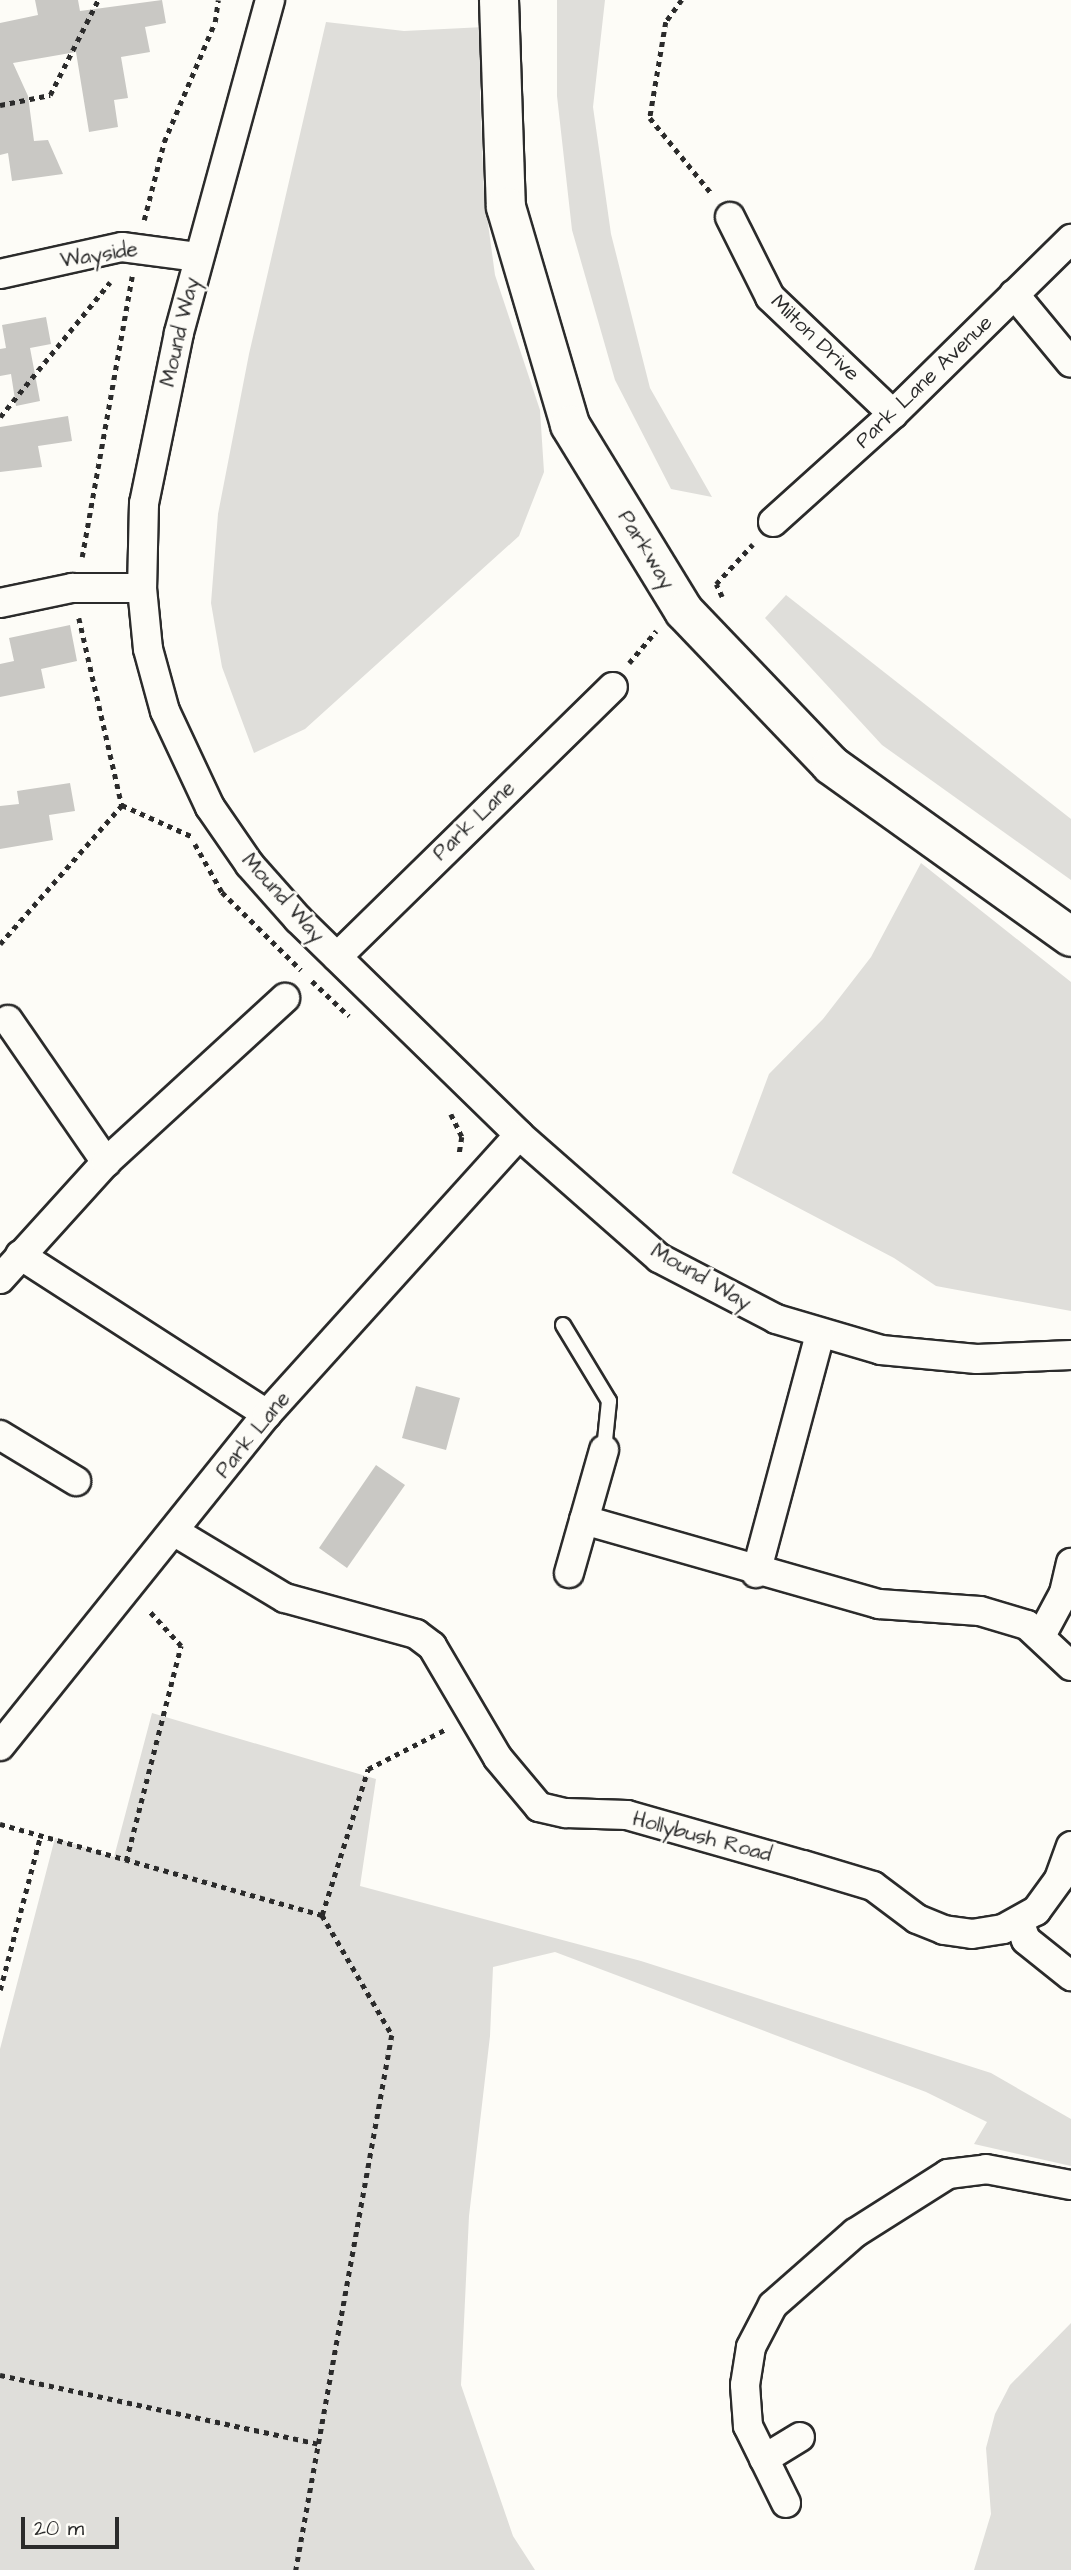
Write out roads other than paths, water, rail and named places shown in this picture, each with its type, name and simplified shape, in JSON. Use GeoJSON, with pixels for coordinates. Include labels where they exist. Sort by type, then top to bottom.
{"type":"FeatureCollection","features":[{"type":"Feature","properties":{"kind":"main road","name":"Parkway"},"geometry":{"type":"LineString","coordinates":[[499,0],[506,207],[570,425],[584,449],[684,611],[831,765],[1071,937]]}},
{"type":"Feature","properties":{"kind":"street","name":"Mound Way"},"geometry":{"type":"LineString","coordinates":[[270,0],[198,257],[151,458],[144,503],[143,619],[158,688],[194,778],[250,865],[337,957],[519,1135],[660,1258],[776,1319],[881,1350],[977,1359],[1071,1355]]}},
{"type":"Feature","properties":{"kind":"street","name":"Milton Drive"},"geometry":{"type":"LineString","coordinates":[[730,217],[770,297],[892,414]]}},
{"type":"Feature","properties":{"kind":"street","name":"Park Lane Avenue"},"geometry":{"type":"LineString","coordinates":[[774,522],[892,414],[1071,239]]}},
{"type":"Feature","properties":{"kind":"street","name":"Wayside"},"geometry":{"type":"LineString","coordinates":[[0,274],[121,247],[198,257]]}},
{"type":"Feature","properties":{"kind":"street"},"geometry":{"type":"LineString","coordinates":[[1014,294],[1071,363]]}},
{"type":"Feature","properties":{"kind":"street"},"geometry":{"type":"LineString","coordinates":[[0,603],[72,588],[142,587]]}},
{"type":"Feature","properties":{"kind":"street","name":"Park Lane"},"geometry":{"type":"LineString","coordinates":[[337,957],[613,687]]}},
{"type":"Feature","properties":{"kind":"street"},"geometry":{"type":"LineString","coordinates":[[0,1279],[106,1163],[285,998]]}},
{"type":"Feature","properties":{"kind":"street"},"geometry":{"type":"LineString","coordinates":[[8,1020],[106,1163]]}},
{"type":"Feature","properties":{"kind":"street","name":"Park Lane"},"geometry":{"type":"LineString","coordinates":[[0,1746],[126,1586],[175,1532],[267,1414],[519,1135]]}},
{"type":"Feature","properties":{"kind":"street"},"geometry":{"type":"LineString","coordinates":[[20,1255],[267,1414]]}},
{"type":"Feature","properties":{"kind":"street"},"geometry":{"type":"LineString","coordinates":[[756,1573],[820,1334]]}},
{"type":"Feature","properties":{"kind":"street"},"geometry":{"type":"LineString","coordinates":[[0,1435],[76,1480]]}},
{"type":"Feature","properties":{"kind":"street"},"geometry":{"type":"LineString","coordinates":[[569,1573],[604,1450]]}},
{"type":"Feature","properties":{"kind":"street"},"geometry":{"type":"LineString","coordinates":[[584,1520],[756,1573],[879,1604],[980,1611],[1042,1634],[1071,1666]]}},
{"type":"Feature","properties":{"kind":"street","name":"Hollybush Road"},"geometry":{"type":"LineString","coordinates":[[175,1532],[285,1598],[416,1634],[432,1646],[475,1714],[498,1758],[539,1807],[566,1813],[627,1815],[873,1886],[917,1919],[944,1930],[972,1934],[1019,1921],[1036,1911],[1059,1879],[1071,1846]]}},
{"type":"Feature","properties":{"kind":"street"},"geometry":{"type":"LineString","coordinates":[[1042,1634],[1064,1593],[1071,1563]]}},
{"type":"Feature","properties":{"kind":"street"},"geometry":{"type":"LineString","coordinates":[[1019,1921],[1026,1940],[1071,1976]]}},
{"type":"Feature","properties":{"kind":"street"},"geometry":{"type":"LineString","coordinates":[[786,2503],[748,2426],[745,2385],[751,2347],[773,2305],[855,2233],[948,2174],[986,2169],[1071,2186]]}},
{"type":"Feature","properties":{"kind":"street"},"geometry":{"type":"LineString","coordinates":[[764,2459],[800,2437]]}},
{"type":"Feature","properties":{"kind":"lane"},"geometry":{"type":"LineString","coordinates":[[563,1325],[609,1401],[604,1450]]}}]}
